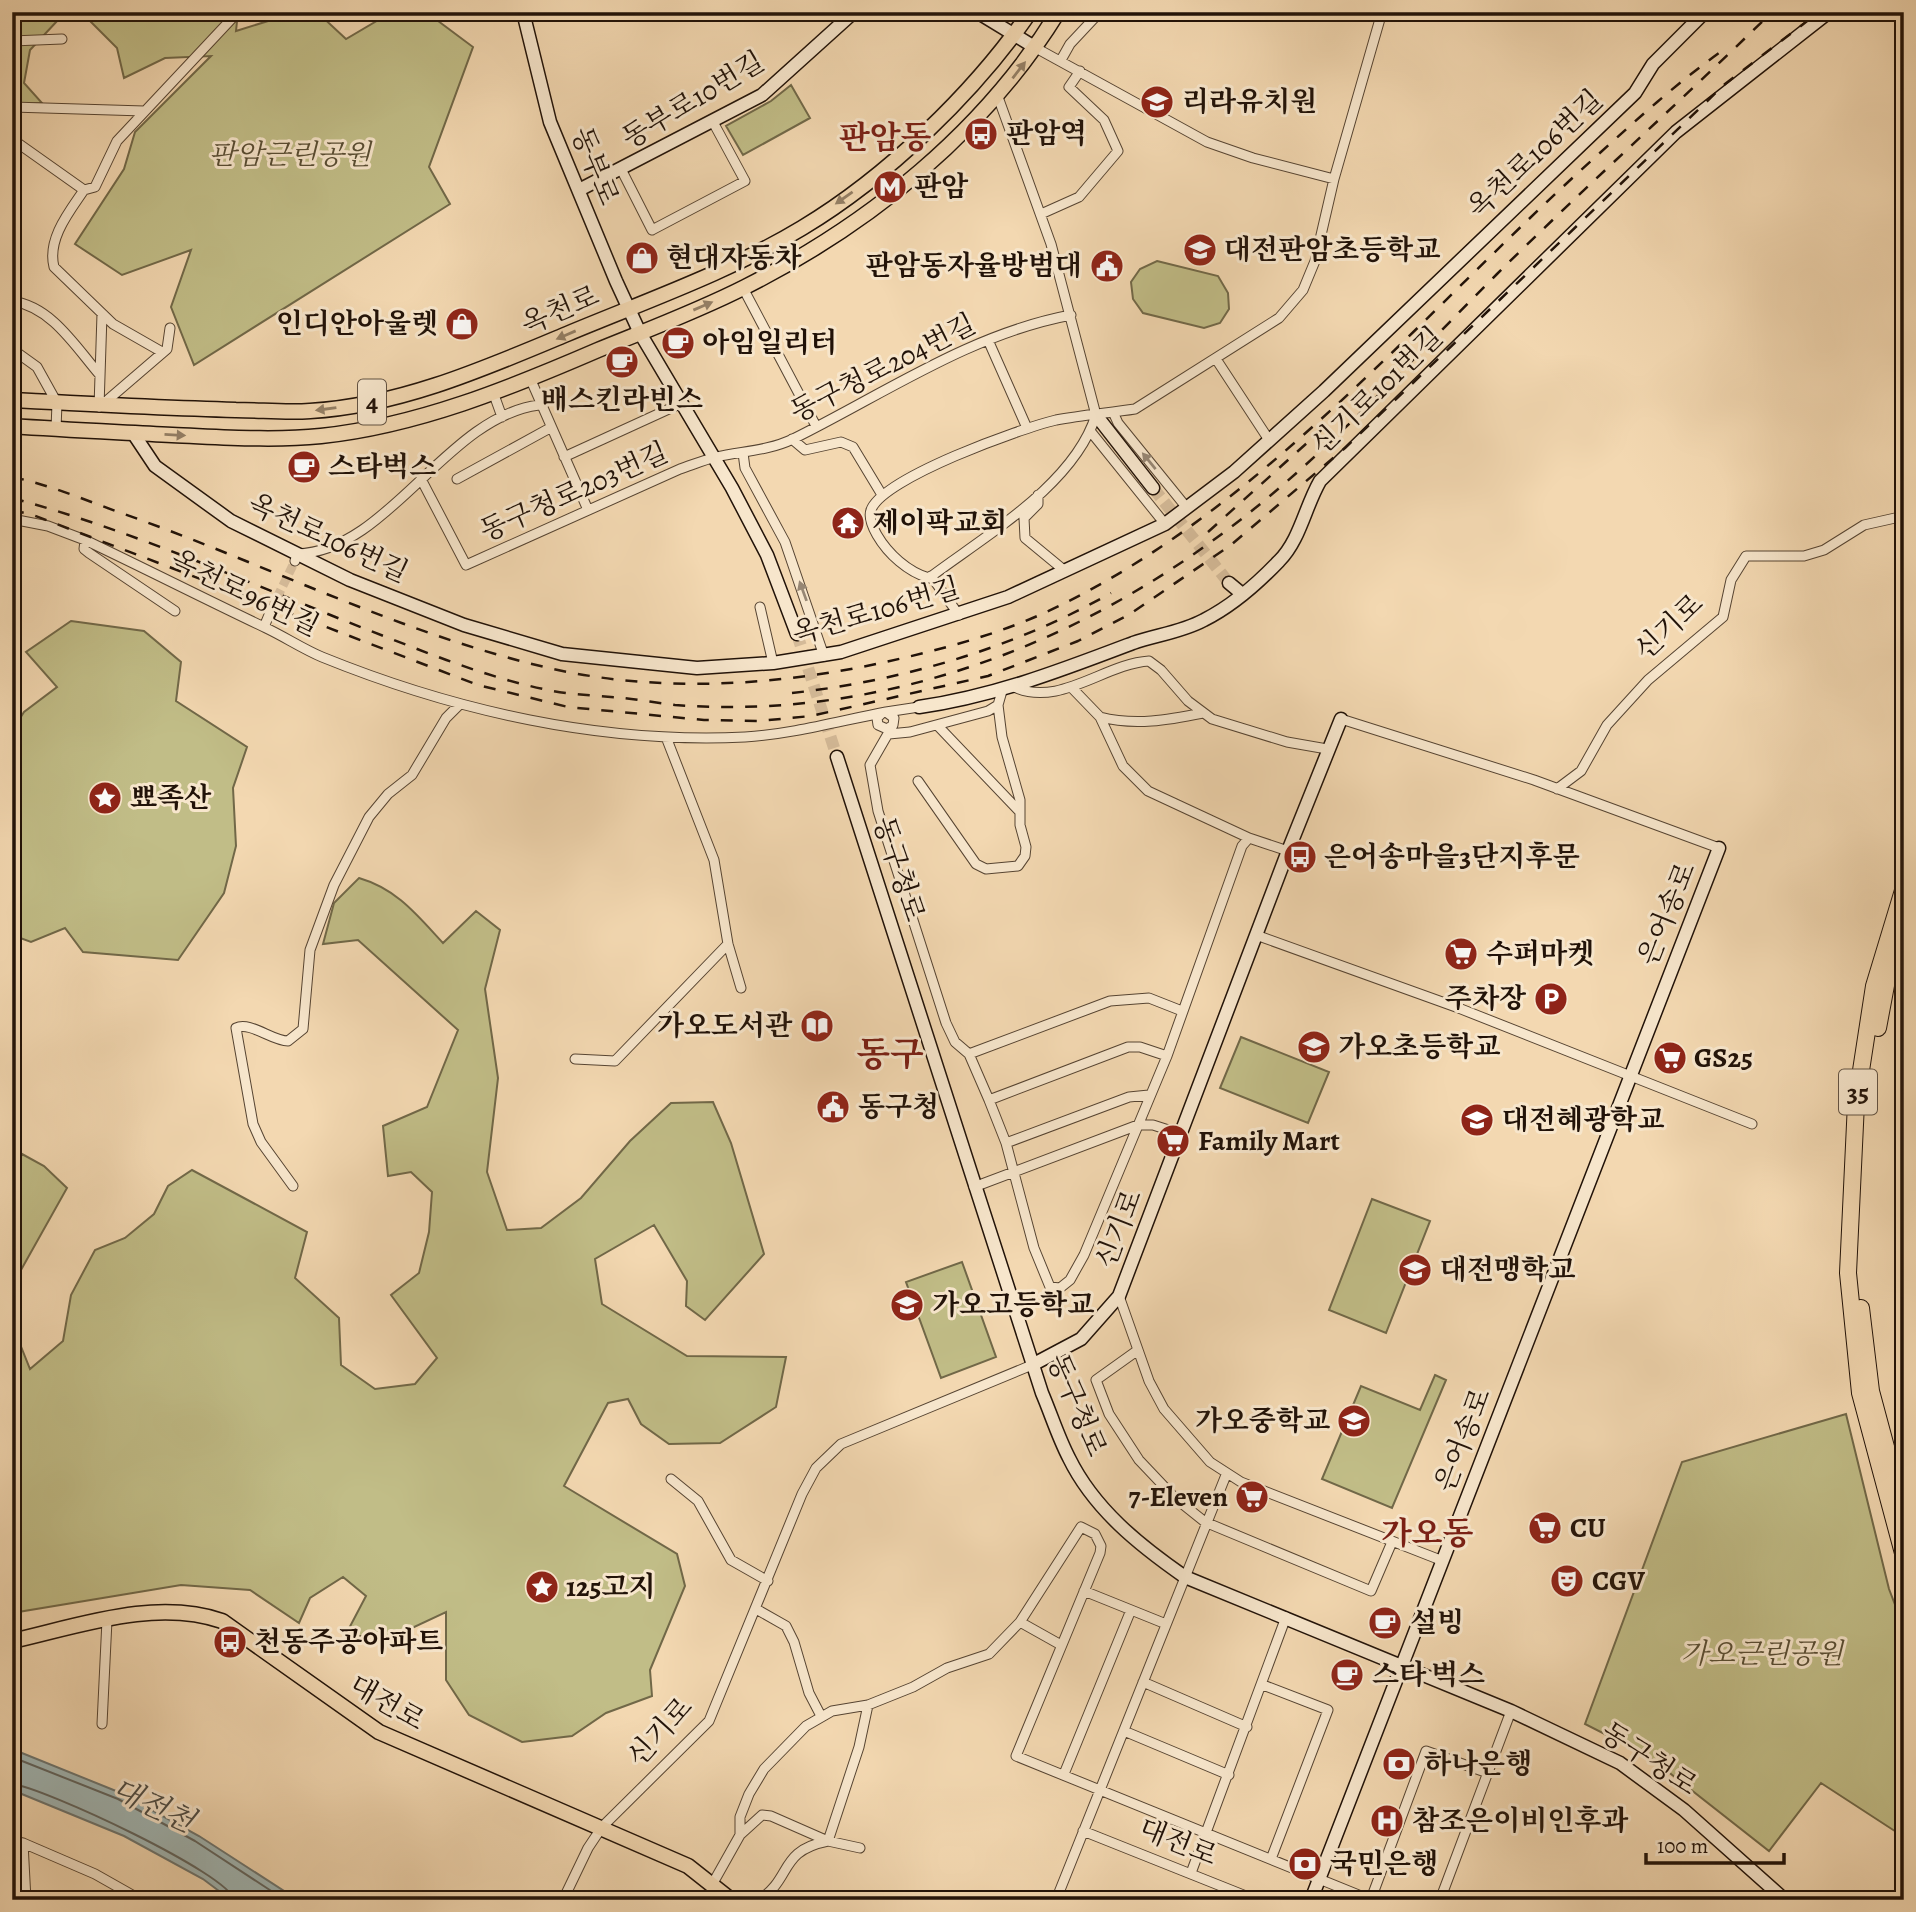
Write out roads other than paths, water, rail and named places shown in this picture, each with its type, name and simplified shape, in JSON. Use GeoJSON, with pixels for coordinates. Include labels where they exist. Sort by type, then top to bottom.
{"type":"FeatureCollection","features":[{"type":"Feature","properties":{"kind":"highway","name":"35"},"geometry":{"type":"LineString","coordinates":[[1904,887],[1874,986],[1856,1103],[1855,1302],[1865,1392],[1904,1557]]}},
{"type":"Feature","properties":{"kind":"highway","name":"35"},"geometry":{"type":"LineString","coordinates":[[1855,1302],[1866,1094],[1887,980],[1904,925]]}},
{"type":"Feature","properties":{"kind":"highway","name":"35"},"geometry":{"type":"LineString","coordinates":[[1865,1392],[1904,1514]]}},
{"type":"Feature","properties":{"kind":"main road","name":"동부로"},"geometry":{"type":"LineString","coordinates":[[523,12],[550,122],[640,332]]}},
{"type":"Feature","properties":{"kind":"main road","name":"동부로10번길"},"geometry":{"type":"LineString","coordinates":[[579,190],[762,95],[854,12]]}},
{"type":"Feature","properties":{"kind":"main road"},"geometry":{"type":"LineString","coordinates":[[977,12],[1036,48]]}},
{"type":"Feature","properties":{"kind":"main road","name":"옥천로"},"geometry":{"type":"LineString","coordinates":[[12,400],[99,407],[310,411],[356,405],[425,388],[524,353],[741,260],[823,213],[872,178],[933,123],[1015,34],[1030,12]]}},
{"type":"Feature","properties":{"kind":"main road","name":"옥천로"},"geometry":{"type":"LineString","coordinates":[[12,426],[239,438],[320,436],[429,414],[530,378],[743,288],[856,222],[932,161],[998,97],[1036,48],[1058,12]]}},
{"type":"Feature","properties":{"kind":"main road","name":"옥천로106번길"},"geometry":{"type":"LineString","coordinates":[[133,433],[155,466],[232,521],[296,558],[452,620],[562,653],[697,668],[773,663],[824,656],[1008,597],[1165,524],[1187,508],[1269,440],[1635,93],[1653,64],[1705,12]]}},
{"type":"Feature","properties":{"kind":"main road","name":"신기로101번길"},"geometry":{"type":"LineString","coordinates":[[919,707],[1008,689],[1203,621],[1241,593],[1291,548],[1309,500],[1320,481],[1511,291],[1676,132],[1829,12]]}},
{"type":"Feature","properties":{"kind":"main road"},"geometry":{"type":"LineString","coordinates":[[640,332],[714,457],[767,555],[797,634]]}},
{"type":"Feature","properties":{"kind":"main road"},"geometry":{"type":"LineString","coordinates":[[1096,415],[1153,488]]}},
{"type":"Feature","properties":{"kind":"main road"},"geometry":{"type":"LineString","coordinates":[[1229,583],[1241,593]]}},
{"type":"Feature","properties":{"kind":"main road","name":"신기로"},"geometry":{"type":"LineString","coordinates":[[1032,1365],[1081,1339],[1119,1296],[1327,748],[1341,719]]}},
{"type":"Feature","properties":{"kind":"main road","name":"동구청로"},"geometry":{"type":"LineString","coordinates":[[837,757],[1032,1365],[1069,1459],[1101,1507],[1142,1547],[1185,1577],[1404,1666],[1620,1763],[1684,1810],[1781,1898]]}},
{"type":"Feature","properties":{"kind":"main road","name":"은어송로"},"geometry":{"type":"LineString","coordinates":[[1311,1900],[1719,848]]}},
{"type":"Feature","properties":{"kind":"main road","name":"대전로"},"geometry":{"type":"LineString","coordinates":[[12,1641],[158,1612],[197,1612],[222,1621],[379,1732],[688,1866],[731,1900]]}},
{"type":"Feature","properties":{"kind":"street"},"geometry":{"type":"LineString","coordinates":[[162,352],[102,314],[64,277],[52,259],[60,228],[84,190],[95,187],[117,141],[238,12]]}},
{"type":"Feature","properties":{"kind":"street"},"geometry":{"type":"LineString","coordinates":[[1061,60],[1070,44],[1100,12]]}},
{"type":"Feature","properties":{"kind":"street"},"geometry":{"type":"LineString","coordinates":[[998,97],[1041,215],[1071,315],[1096,415],[1091,432],[1070,463],[1038,495],[931,576],[915,574],[877,535],[872,526],[871,510],[883,495],[938,464],[1004,434],[1027,428],[1096,415],[1135,409],[1279,318],[1303,290],[1315,261],[1334,179],[1382,12]]}},
{"type":"Feature","properties":{"kind":"street"},"geometry":{"type":"LineString","coordinates":[[12,41],[62,39]]}},
{"type":"Feature","properties":{"kind":"street"},"geometry":{"type":"LineString","coordinates":[[1036,48],[1207,142],[1253,158],[1334,179]]}},
{"type":"Feature","properties":{"kind":"street"},"geometry":{"type":"LineString","coordinates":[[1041,215],[1079,197],[1118,151],[1104,120],[1069,87],[1080,71]]}},
{"type":"Feature","properties":{"kind":"street"},"geometry":{"type":"LineString","coordinates":[[12,107],[144,111]]}},
{"type":"Feature","properties":{"kind":"street"},"geometry":{"type":"LineString","coordinates":[[622,170],[652,230],[734,188],[745,181],[713,122]]}},
{"type":"Feature","properties":{"kind":"street"},"geometry":{"type":"LineString","coordinates":[[12,139],[84,190]]}},
{"type":"Feature","properties":{"kind":"street"},"geometry":{"type":"LineString","coordinates":[[743,288],[816,426]]}},
{"type":"Feature","properties":{"kind":"street"},"geometry":{"type":"LineString","coordinates":[[12,301],[27,302],[51,318],[100,375]]}},
{"type":"Feature","properties":{"kind":"street"},"geometry":{"type":"LineString","coordinates":[[99,407],[102,314]]}},
{"type":"Feature","properties":{"kind":"street","name":"동구청로204번길"},"geometry":{"type":"LineString","coordinates":[[714,457],[743,453],[792,439],[916,373],[988,340],[1041,321],[1071,315]]}},
{"type":"Feature","properties":{"kind":"street"},"geometry":{"type":"LineString","coordinates":[[99,407],[162,352],[170,342],[170,328]]}},
{"type":"Feature","properties":{"kind":"street"},"geometry":{"type":"LineString","coordinates":[[988,340],[1027,428]]}},
{"type":"Feature","properties":{"kind":"street"},"geometry":{"type":"LineString","coordinates":[[12,349],[37,368],[57,403],[56,429]]}},
{"type":"Feature","properties":{"kind":"street"},"geometry":{"type":"LineString","coordinates":[[1216,359],[1269,440]]}},
{"type":"Feature","properties":{"kind":"street","name":"옥천로"},"geometry":{"type":"LineString","coordinates":[[530,378],[539,405],[588,510]]}},
{"type":"Feature","properties":{"kind":"street"},"geometry":{"type":"LineString","coordinates":[[493,392],[502,417]]}},
{"type":"Feature","properties":{"kind":"street"},"geometry":{"type":"LineString","coordinates":[[564,457],[682,403]]}},
{"type":"Feature","properties":{"kind":"street"},"geometry":{"type":"LineString","coordinates":[[296,558],[343,545],[453,451],[502,417],[522,407],[539,405]]}},
{"type":"Feature","properties":{"kind":"street"},"geometry":{"type":"LineString","coordinates":[[1114,412],[1118,423],[1187,508]]}},
{"type":"Feature","properties":{"kind":"street"},"geometry":{"type":"LineString","coordinates":[[457,479],[550,428]]}},
{"type":"Feature","properties":{"kind":"street"},"geometry":{"type":"LineString","coordinates":[[1091,432],[1165,524]]}},
{"type":"Feature","properties":{"kind":"street"},"geometry":{"type":"LineString","coordinates":[[792,439],[805,450],[841,442],[853,447],[883,495]]}},
{"type":"Feature","properties":{"kind":"street"},"geometry":{"type":"LineString","coordinates":[[743,453],[745,468],[785,542],[824,656]]}},
{"type":"Feature","properties":{"kind":"street","name":"동구청로203번길"},"geometry":{"type":"LineString","coordinates":[[421,479],[466,565],[680,469],[714,457]]}},
{"type":"Feature","properties":{"kind":"street"},"geometry":{"type":"LineString","coordinates":[[1038,495],[1038,504],[1024,518],[1025,538],[1065,571]]}},
{"type":"Feature","properties":{"kind":"street","name":"신기로"},"geometry":{"type":"LineString","coordinates":[[1557,789],[1581,771],[1607,725],[1648,680],[1723,617],[1731,580],[1746,556],[1804,556],[1824,550],[1864,525],[1904,516]]}},
{"type":"Feature","properties":{"kind":"street","name":"옥천로96번길"},"geometry":{"type":"LineString","coordinates":[[12,519],[48,526],[85,540],[320,656],[460,704],[548,723],[666,737],[772,734],[919,707]]}},
{"type":"Feature","properties":{"kind":"street"},"geometry":{"type":"LineString","coordinates":[[85,540],[84,549],[89,553],[175,611]]}},
{"type":"Feature","properties":{"kind":"street"},"geometry":{"type":"LineString","coordinates":[[931,576],[958,615]]}},
{"type":"Feature","properties":{"kind":"street"},"geometry":{"type":"LineString","coordinates":[[760,607],[773,663]]}},
{"type":"Feature","properties":{"kind":"street"},"geometry":{"type":"LineString","coordinates":[[264,627],[271,610]]}},
{"type":"Feature","properties":{"kind":"street"},"geometry":{"type":"LineString","coordinates":[[862,717],[887,729],[937,726],[988,711],[998,705],[1008,689],[1030,693],[1072,687],[1106,673],[1149,661],[1203,713],[1287,742],[1327,748]]}},
{"type":"Feature","properties":{"kind":"street"},"geometry":{"type":"LineString","coordinates":[[1072,687],[1100,717],[1123,766],[1149,791],[1249,838],[1288,851]]}},
{"type":"Feature","properties":{"kind":"street"},"geometry":{"type":"LineString","coordinates":[[293,1186],[261,1142],[253,1124],[236,1028],[246,1026],[276,1041],[288,1041],[303,1028],[310,950],[334,885],[369,817],[388,794],[412,775],[446,718],[460,704]]}},
{"type":"Feature","properties":{"kind":"street"},"geometry":{"type":"LineString","coordinates":[[918,781],[976,864],[986,869],[1014,868],[1021,862],[1026,847],[1019,811],[1020,800],[1002,737],[998,705]]}},
{"type":"Feature","properties":{"kind":"street"},"geometry":{"type":"LineString","coordinates":[[919,707],[892,727],[870,765],[878,811],[946,1023],[955,1041],[969,1054],[1006,1143],[1043,1273],[1050,1287],[1060,1289],[1070,1280],[1084,1255],[1167,1056],[1242,846],[1249,838]]}},
{"type":"Feature","properties":{"kind":"street"},"geometry":{"type":"LineString","coordinates":[[881,745],[877,718],[884,712],[892,715],[892,727]]}},
{"type":"Feature","properties":{"kind":"street"},"geometry":{"type":"LineString","coordinates":[[1100,717],[1122,723],[1165,721],[1203,713]]}},
{"type":"Feature","properties":{"kind":"street","name":"신기로"},"geometry":{"type":"LineString","coordinates":[[1341,719],[1557,789],[1719,848]]}},
{"type":"Feature","properties":{"kind":"street"},"geometry":{"type":"LineString","coordinates":[[937,726],[1019,811]]}},
{"type":"Feature","properties":{"kind":"street"},"geometry":{"type":"LineString","coordinates":[[666,737],[714,860],[728,944],[741,988]]}},
{"type":"Feature","properties":{"kind":"street"},"geometry":{"type":"LineString","coordinates":[[1256,935],[1630,1075],[1752,1124]]}},
{"type":"Feature","properties":{"kind":"street"},"geometry":{"type":"LineString","coordinates":[[575,1059],[615,1061],[728,944]]}},
{"type":"Feature","properties":{"kind":"street"},"geometry":{"type":"LineString","coordinates":[[969,1054],[1110,1001],[1149,998],[1182,1011]]}},
{"type":"Feature","properties":{"kind":"street"},"geometry":{"type":"LineString","coordinates":[[989,1100],[1128,1047],[1140,1047],[1167,1056]]}},
{"type":"Feature","properties":{"kind":"street"},"geometry":{"type":"LineString","coordinates":[[1006,1143],[1129,1097],[1149,1096]]}},
{"type":"Feature","properties":{"kind":"street"},"geometry":{"type":"LineString","coordinates":[[974,1187],[1138,1125],[1153,1125],[1181,1134]]}},
{"type":"Feature","properties":{"kind":"street"},"geometry":{"type":"LineString","coordinates":[[1119,1296],[1138,1350],[1164,1409],[1195,1446],[1226,1475],[1443,1560]]}},
{"type":"Feature","properties":{"kind":"street"},"geometry":{"type":"LineString","coordinates":[[1138,1350],[1096,1380],[1109,1413],[1139,1460],[1175,1499],[1205,1522],[1371,1591],[1392,1542]]}},
{"type":"Feature","properties":{"kind":"street","name":"신기로"},"geometry":{"type":"LineString","coordinates":[[563,1900],[589,1848],[603,1828],[709,1721],[802,1494],[816,1468],[841,1444],[1032,1365]]}},
{"type":"Feature","properties":{"kind":"street"},"geometry":{"type":"LineString","coordinates":[[1056,1900],[1226,1475]]}},
{"type":"Feature","properties":{"kind":"street"},"geometry":{"type":"LineString","coordinates":[[671,1479],[698,1501],[731,1560],[768,1581]]}},
{"type":"Feature","properties":{"kind":"street"},"geometry":{"type":"LineString","coordinates":[[740,1835],[743,1808],[764,1769],[806,1726],[821,1716],[868,1705],[913,1687],[947,1668],[989,1654],[1020,1622],[1081,1527],[1095,1534],[1101,1546],[1016,1756],[1371,1900],[1426,1751],[1488,1773]]}},
{"type":"Feature","properties":{"kind":"street"},"geometry":{"type":"LineString","coordinates":[[1084,1591],[1166,1624]]}},
{"type":"Feature","properties":{"kind":"street"},"geometry":{"type":"LineString","coordinates":[[756,1609],[786,1626],[794,1642],[809,1693],[821,1716]]}},
{"type":"Feature","properties":{"kind":"street"},"geometry":{"type":"LineString","coordinates":[[1064,1774],[1131,1610]]}},
{"type":"Feature","properties":{"kind":"street"},"geometry":{"type":"LineString","coordinates":[[1191,1873],[1286,1618]]}},
{"type":"Feature","properties":{"kind":"street"},"geometry":{"type":"LineString","coordinates":[[102,1724],[107,1620]]}},
{"type":"Feature","properties":{"kind":"street"},"geometry":{"type":"LineString","coordinates":[[1020,1622],[1062,1645]]}},
{"type":"Feature","properties":{"kind":"street"},"geometry":{"type":"LineString","coordinates":[[1143,1682],[1247,1727]]}},
{"type":"Feature","properties":{"kind":"street"},"geometry":{"type":"LineString","coordinates":[[1263,1685],[1328,1710],[1270,1859]]}},
{"type":"Feature","properties":{"kind":"street"},"geometry":{"type":"LineString","coordinates":[[828,1841],[859,1747],[868,1705]]}},
{"type":"Feature","properties":{"kind":"street"},"geometry":{"type":"LineString","coordinates":[[1440,1900],[1511,1712]]}},
{"type":"Feature","properties":{"kind":"street"},"geometry":{"type":"LineString","coordinates":[[1124,1731],[1229,1775]]}},
{"type":"Feature","properties":{"kind":"street"},"geometry":{"type":"LineString","coordinates":[[713,1884],[740,1835],[762,1815],[771,1816],[828,1841],[860,1848]]}},
{"type":"Feature","properties":{"kind":"street","name":"대전로"},"geometry":{"type":"LineString","coordinates":[[1083,1831],[1256,1900]]}},
{"type":"Feature","properties":{"kind":"street"},"geometry":{"type":"LineString","coordinates":[[759,1900],[774,1888],[785,1866],[800,1850],[828,1841]]}},
{"type":"Feature","properties":{"kind":"street"},"geometry":{"type":"LineString","coordinates":[[17,1842],[26,1900]]}},
{"type":"Feature","properties":{"kind":"street"},"geometry":{"type":"LineString","coordinates":[[17,1842],[95,1874],[141,1900]]}},
{"type":"Feature","properties":{"kind":"water","name":"대전천"},"geometry":{"type":"Polygon","coordinates":[[[12,1749],[121,1793],[199,1836],[298,1900],[231,1900],[203,1879],[124,1836],[12,1790],[12,1749]]]}},
{"type":"Feature","properties":{"kind":"tunnel"},"geometry":{"type":"LineString","coordinates":[[1153,488],[1229,583]]}},
{"type":"Feature","properties":{"kind":"tunnel"},"geometry":{"type":"LineString","coordinates":[[271,610],[295,561]]}},
{"type":"Feature","properties":{"kind":"tunnel"},"geometry":{"type":"LineString","coordinates":[[797,634],[837,757]]}},
{"type":"Feature","properties":{"kind":"railway"},"geometry":{"type":"LineString","coordinates":[[12,498],[103,526],[459,665],[529,686],[675,705],[754,707],[832,700],[908,685],[983,662],[1055,633],[1125,598],[1191,556],[1254,509],[1318,454],[1497,274],[1772,12]]}},
{"type":"Feature","properties":{"kind":"railway"},"geometry":{"type":"LineString","coordinates":[[12,510],[33,515],[478,685],[568,707],[704,720],[759,721],[811,716],[988,676],[1078,641],[1130,614],[1231,545],[1345,448],[1725,84],[1819,12]]}},
{"type":"Feature","properties":{"kind":"railway"},"geometry":{"type":"LineString","coordinates":[[12,477],[55,489],[177,534],[440,637],[494,654],[590,676],[631,681],[715,684],[840,671],[928,652],[999,631],[1045,613],[1140,560],[1210,512],[1277,458],[1342,400],[1622,133],[1719,53]]}},
{"type":"Feature","properties":{"kind":"railway"},"geometry":{"type":"LineString","coordinates":[[1208,532],[1338,415]]}},
{"type":"Feature","properties":{"kind":"railway"},"geometry":{"type":"LineString","coordinates":[[792,693],[875,680],[956,659],[1036,630],[1111,593]]}},
{"type":"Feature","properties":{"kind":"place","name":"리라유치원"},"geometry":{"type":"Point","coordinates":[1157,102]}},
{"type":"Feature","properties":{"kind":"place","name":"판암역"},"geometry":{"type":"Point","coordinates":[981,134]}},
{"type":"Feature","properties":{"kind":"place","name":"판암"},"geometry":{"type":"Point","coordinates":[890,187]}},
{"type":"Feature","properties":{"kind":"place","name":"대전판암초등학교"},"geometry":{"type":"Point","coordinates":[1200,250]}},
{"type":"Feature","properties":{"kind":"place","name":"현대자동차"},"geometry":{"type":"Point","coordinates":[642,258]}},
{"type":"Feature","properties":{"kind":"place","name":"판암동자율방범대"},"geometry":{"type":"Point","coordinates":[1107,266]}},
{"type":"Feature","properties":{"kind":"place","name":"인디안아울렛"},"geometry":{"type":"Point","coordinates":[462,324]}},
{"type":"Feature","properties":{"kind":"place","name":"아임일리터"},"geometry":{"type":"Point","coordinates":[678,343]}},
{"type":"Feature","properties":{"kind":"place","name":"배스킨라빈스"},"geometry":{"type":"Point","coordinates":[622,362]}},
{"type":"Feature","properties":{"kind":"place","name":"스타벅스"},"geometry":{"type":"Point","coordinates":[304,467]}},
{"type":"Feature","properties":{"kind":"place","name":"제이팍교회"},"geometry":{"type":"Point","coordinates":[848,523]}},
{"type":"Feature","properties":{"kind":"place","name":"뾰족산"},"geometry":{"type":"Point","coordinates":[105,798]}},
{"type":"Feature","properties":{"kind":"place","name":"은어송마을3단지후문"},"geometry":{"type":"Point","coordinates":[1300,857]}},
{"type":"Feature","properties":{"kind":"place","name":"수퍼마켓"},"geometry":{"type":"Point","coordinates":[1461,954]}},
{"type":"Feature","properties":{"kind":"place","name":"주차장"},"geometry":{"type":"Point","coordinates":[1551,999]}},
{"type":"Feature","properties":{"kind":"place","name":"가오도서관"},"geometry":{"type":"Point","coordinates":[817,1026]}},
{"type":"Feature","properties":{"kind":"place","name":"가오초등학교"},"geometry":{"type":"Point","coordinates":[1314,1047]}},
{"type":"Feature","properties":{"kind":"place","name":"GS25"},"geometry":{"type":"Point","coordinates":[1670,1058]}},
{"type":"Feature","properties":{"kind":"place","name":"동구청"},"geometry":{"type":"Point","coordinates":[833,1107]}},
{"type":"Feature","properties":{"kind":"place","name":"대전혜광학교"},"geometry":{"type":"Point","coordinates":[1477,1120]}},
{"type":"Feature","properties":{"kind":"place","name":"Family Mart"},"geometry":{"type":"Point","coordinates":[1173,1141]}},
{"type":"Feature","properties":{"kind":"place","name":"대전맹학교"},"geometry":{"type":"Point","coordinates":[1415,1270]}},
{"type":"Feature","properties":{"kind":"place","name":"가오고등학교"},"geometry":{"type":"Point","coordinates":[907,1305]}},
{"type":"Feature","properties":{"kind":"place","name":"가오중학교"},"geometry":{"type":"Point","coordinates":[1354,1421]}},
{"type":"Feature","properties":{"kind":"place","name":"7-Eleven"},"geometry":{"type":"Point","coordinates":[1252,1497]}},
{"type":"Feature","properties":{"kind":"place","name":"CU"},"geometry":{"type":"Point","coordinates":[1545,1528]}},
{"type":"Feature","properties":{"kind":"place","name":"CGV"},"geometry":{"type":"Point","coordinates":[1567,1581]}},
{"type":"Feature","properties":{"kind":"place","name":"125고지"},"geometry":{"type":"Point","coordinates":[542,1587]}},
{"type":"Feature","properties":{"kind":"place","name":"설빙"},"geometry":{"type":"Point","coordinates":[1385,1623]}},
{"type":"Feature","properties":{"kind":"place","name":"천동주공아파트"},"geometry":{"type":"Point","coordinates":[230,1642]}},
{"type":"Feature","properties":{"kind":"place","name":"스타 벅스"},"geometry":{"type":"Point","coordinates":[1347,1675]}},
{"type":"Feature","properties":{"kind":"place","name":"하나은행"},"geometry":{"type":"Point","coordinates":[1399,1764]}},
{"type":"Feature","properties":{"kind":"place","name":"참조은이비인후과"},"geometry":{"type":"Point","coordinates":[1387,1821]}},
{"type":"Feature","properties":{"kind":"place","name":"국민은행"},"geometry":{"type":"Point","coordinates":[1305,1864]}},
{"type":"Feature","properties":{"kind":"district","name":"판암동"},"geometry":{"type":"Point","coordinates":[885,137]}},
{"type":"Feature","properties":{"kind":"district","name":"동구"},"geometry":{"type":"Point","coordinates":[890,1054]}},
{"type":"Feature","properties":{"kind":"district","name":"가오동"},"geometry":{"type":"Point","coordinates":[1427,1533]}},
{"type":"Feature","properties":{"kind":"park label","name":"판암근린공원"},"geometry":{"type":"Point","coordinates":[290,155]}},
{"type":"Feature","properties":{"kind":"park label","name":"가오근린공원"},"geometry":{"type":"Point","coordinates":[1762,1654]}}]}
